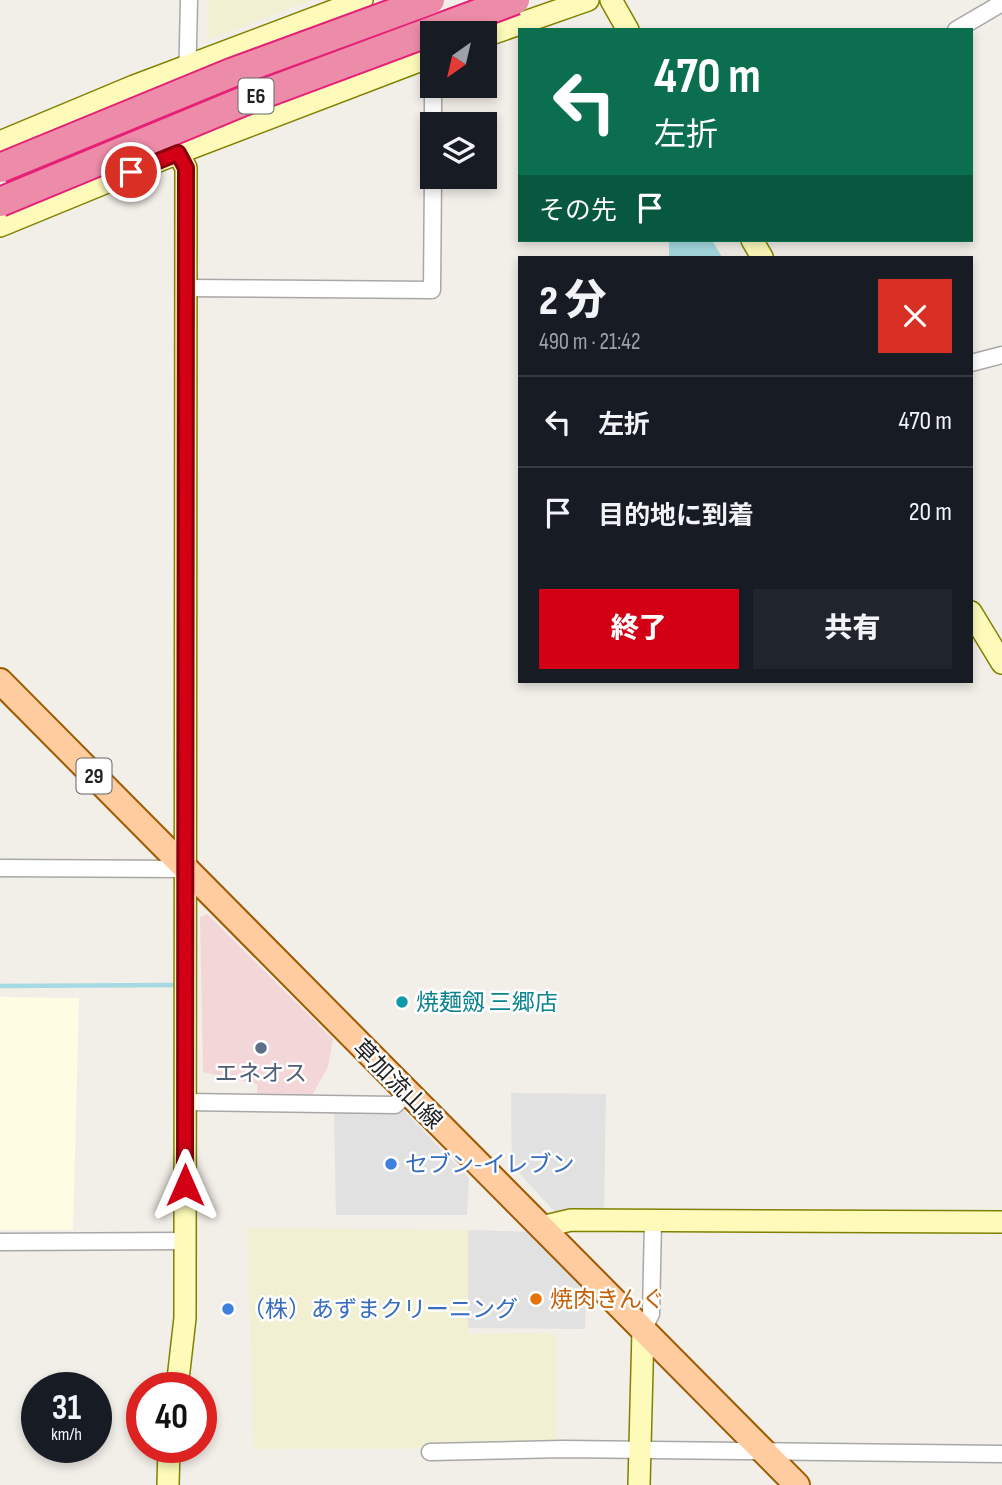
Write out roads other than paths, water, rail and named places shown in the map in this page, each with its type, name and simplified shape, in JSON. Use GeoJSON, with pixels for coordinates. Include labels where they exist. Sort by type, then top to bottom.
{"type":"FeatureCollection","features":[{"type":"Feature","properties":{"kind":"highway","name":"E6"},"geometry":{"type":"LineString","coordinates":[[0,168],[231,73],[430,0]]}},
{"type":"Feature","properties":{"kind":"highway","name":"E6"},"geometry":{"type":"LineString","coordinates":[[0,202],[244,101],[515,0]]}},
{"type":"Feature","properties":{"kind":"main road","name":"草加流山線"},"geometry":{"type":"LineString","coordinates":[[0,681],[797,1485]]}},
{"type":"Feature","properties":{"kind":"street"},"geometry":{"type":"LineString","coordinates":[[179,1372],[184,1338],[186,870],[186,168],[182,151],[189,0]]}},
{"type":"Feature","properties":{"kind":"street"},"geometry":{"type":"LineString","coordinates":[[0,142],[362,0]]}},
{"type":"Feature","properties":{"kind":"street"},"geometry":{"type":"LineString","coordinates":[[497,32],[588,0]]}},
{"type":"Feature","properties":{"kind":"street"},"geometry":{"type":"LineString","coordinates":[[611,0],[627,28]]}},
{"type":"Feature","properties":{"kind":"street"},"geometry":{"type":"LineString","coordinates":[[960,28],[1001,7]]}},
{"type":"Feature","properties":{"kind":"street"},"geometry":{"type":"LineString","coordinates":[[0,226],[182,151],[420,61]]}},
{"type":"Feature","properties":{"kind":"street"},"geometry":{"type":"LineString","coordinates":[[185,288],[432,290],[433,189]]}},
{"type":"Feature","properties":{"kind":"street"},"geometry":{"type":"LineString","coordinates":[[973,362],[1002,355]]}},
{"type":"Feature","properties":{"kind":"street"},"geometry":{"type":"LineString","coordinates":[[973,615],[1002,663]]}},
{"type":"Feature","properties":{"kind":"street"},"geometry":{"type":"LineString","coordinates":[[0,868],[186,870]]}},
{"type":"Feature","properties":{"kind":"street"},"geometry":{"type":"LineString","coordinates":[[185,1102],[394,1105],[407,1093]]}},
{"type":"Feature","properties":{"kind":"street"},"geometry":{"type":"LineString","coordinates":[[541,1227],[571,1220],[1002,1222]]}},
{"type":"Feature","properties":{"kind":"street"},"geometry":{"type":"LineString","coordinates":[[639,1485],[643,1330],[651,1314],[653,1221]]}},
{"type":"Feature","properties":{"kind":"street"},"geometry":{"type":"LineString","coordinates":[[0,1242],[185,1241]]}},
{"type":"Feature","properties":{"kind":"street"},"geometry":{"type":"LineString","coordinates":[[430,1452],[552,1452],[563,1449],[1002,1454]]}},
{"type":"Feature","properties":{"kind":"street"},"geometry":{"type":"LineString","coordinates":[[168,1485],[169,1463]]}},
{"type":"Feature","properties":{"kind":"water"},"geometry":{"type":"Polygon","coordinates":[[[669,242],[713,242],[721,256],[669,256],[669,242]]]}},
{"type":"Feature","properties":{"kind":"waterway"},"geometry":{"type":"LineString","coordinates":[[0,986],[172,985]]}},
{"type":"Feature","properties":{"kind":"place","name":"焼麺劔 三郷店"},"geometry":{"type":"Point","coordinates":[402,1002]}},
{"type":"Feature","properties":{"kind":"place","name":"エネオス"},"geometry":{"type":"Point","coordinates":[261,1048]}},
{"type":"Feature","properties":{"kind":"place","name":"セブン-イレブン"},"geometry":{"type":"Point","coordinates":[391,1164]}},
{"type":"Feature","properties":{"kind":"place","name":"焼肉きんぐ"},"geometry":{"type":"Point","coordinates":[536,1299]}},
{"type":"Feature","properties":{"kind":"place","name":"（株）あずまクリーニング"},"geometry":{"type":"Point","coordinates":[228,1309]}}]}
